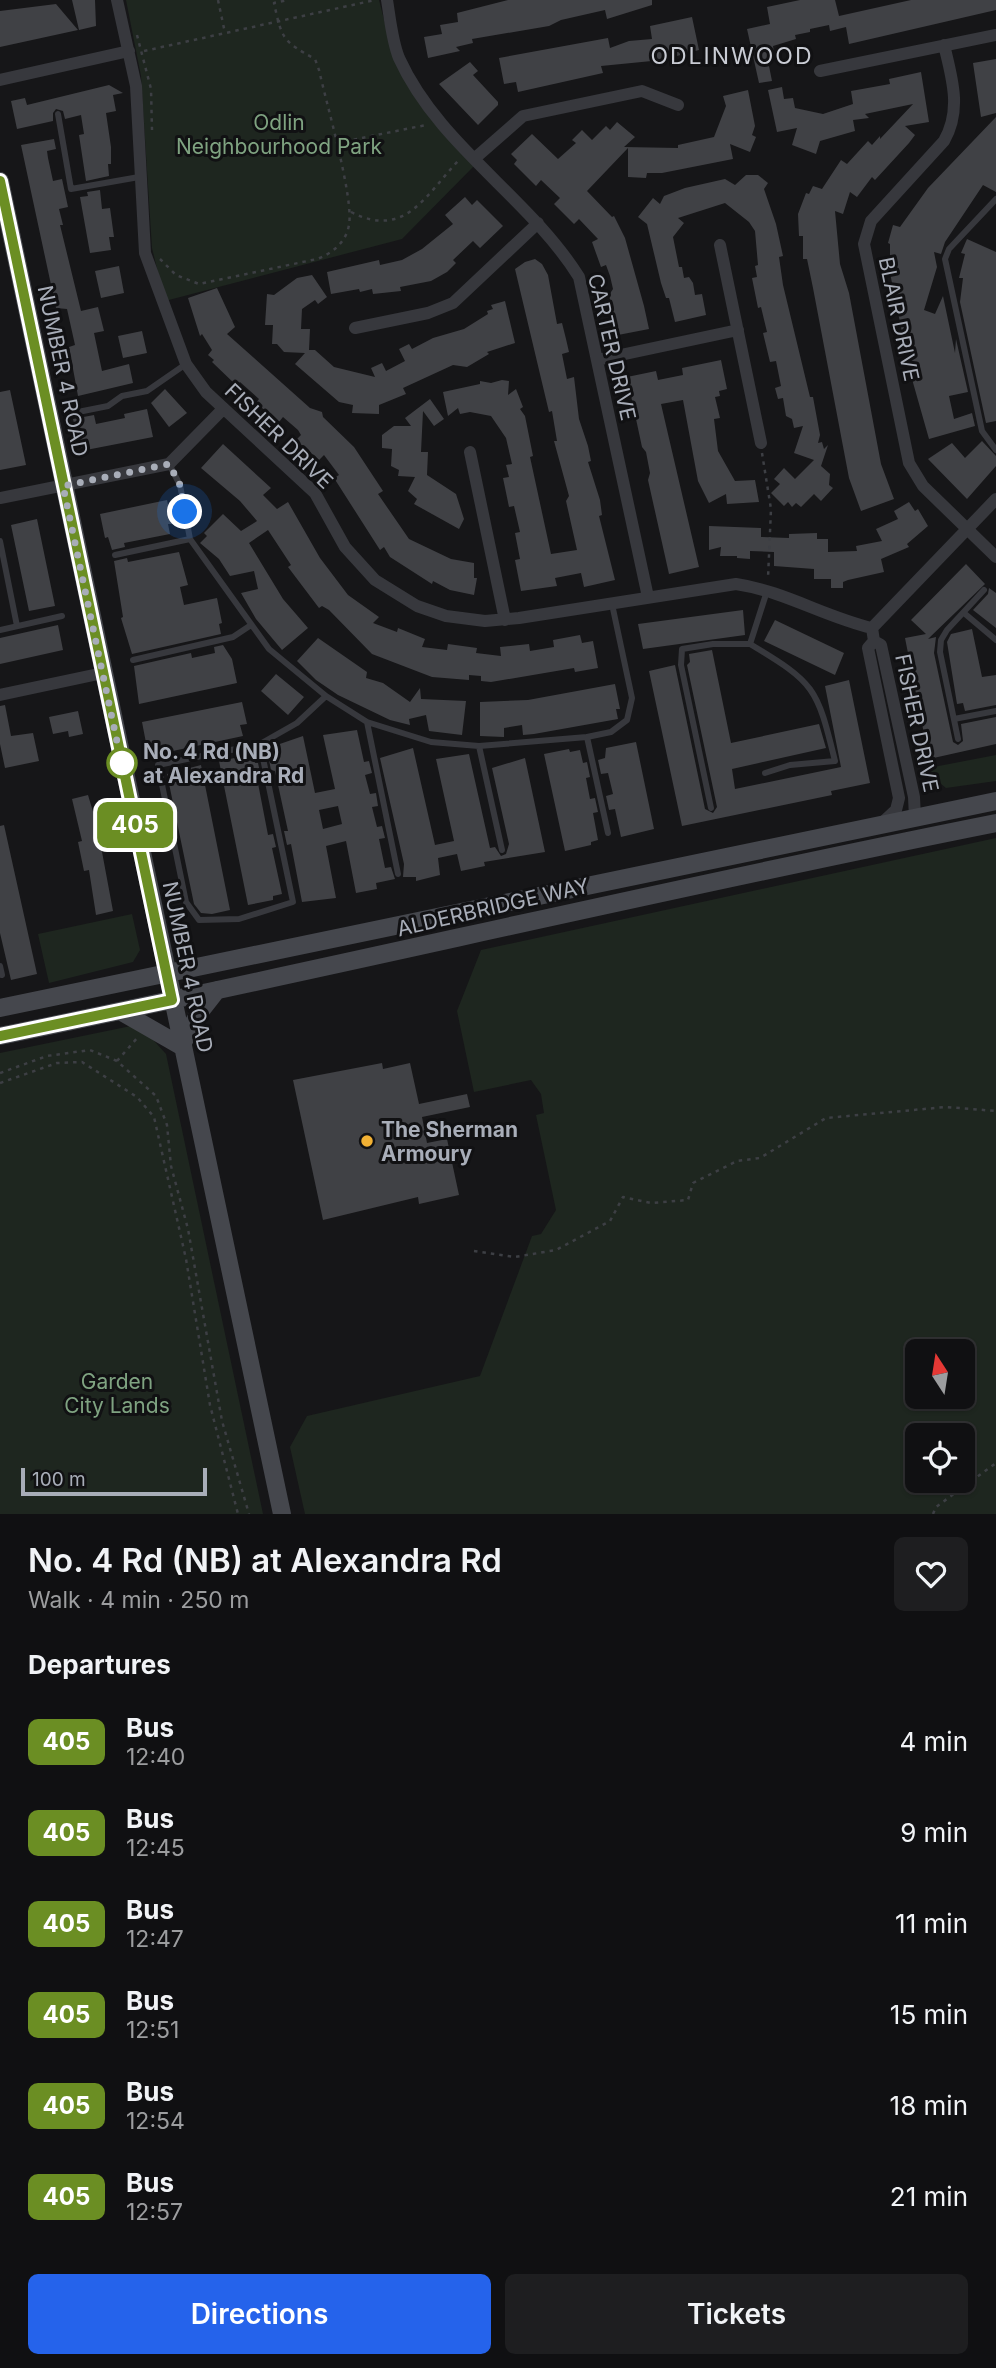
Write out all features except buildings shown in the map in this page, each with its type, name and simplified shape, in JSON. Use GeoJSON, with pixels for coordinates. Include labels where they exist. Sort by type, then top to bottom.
{"type":"FeatureCollection","features":[{"type":"Feature","properties":{"kind":"main road","name":"NUMBER 4 ROAD"},"geometry":{"type":"LineString","coordinates":[[0,181],[282,1514]]}},
{"type":"Feature","properties":{"kind":"main road","name":"ALDERBRIDGE WAY"},"geometry":{"type":"LineString","coordinates":[[0,1008],[996,801]]}},
{"type":"Feature","properties":{"kind":"main road"},"geometry":{"type":"LineString","coordinates":[[675,889],[733,866],[901,830],[915,818]]}},
{"type":"Feature","properties":{"kind":"main road","name":"ALDERBRIDGE WAY"},"geometry":{"type":"LineString","coordinates":[[0,1036],[675,889],[996,823]]}},
{"type":"Feature","properties":{"kind":"main road"},"geometry":{"type":"LineString","coordinates":[[120,1011],[181,1046],[199,1013],[217,990]]}},
{"type":"Feature","properties":{"kind":"street","name":"FISHER DRIVE"},"geometry":{"type":"LineString","coordinates":[[117,0],[136,86],[141,224],[148,267],[186,364],[193,377],[223,409],[300,477],[322,503],[345,547],[367,572],[391,592],[446,616],[505,620],[736,584],[768,589],[851,623],[873,634],[881,645],[914,797],[915,818]]}},
{"type":"Feature","properties":{"kind":"street","name":"CARTER DRIVE"},"geometry":{"type":"LineString","coordinates":[[387,0],[398,55],[421,99],[471,155],[559,245],[579,277],[648,597]]}},
{"type":"Feature","properties":{"kind":"street"},"geometry":{"type":"LineString","coordinates":[[820,71],[996,35]]}},
{"type":"Feature","properties":{"kind":"street","name":"BLAIR DRIVE"},"geometry":{"type":"LineString","coordinates":[[944,45],[955,101],[952,128],[944,141],[871,221],[864,244],[909,463],[923,486],[996,557]]}},
{"type":"Feature","properties":{"kind":"street"},"geometry":{"type":"LineString","coordinates":[[0,80],[129,51]]}},
{"type":"Feature","properties":{"kind":"street"},"geometry":{"type":"LineString","coordinates":[[471,155],[523,116],[642,91],[678,105]]}},
{"type":"Feature","properties":{"kind":"street"},"geometry":{"type":"LineString","coordinates":[[355,328],[428,313],[453,303],[538,223]]}},
{"type":"Feature","properties":{"kind":"street"},"geometry":{"type":"LineString","coordinates":[[720,245],[761,443]]}},
{"type":"Feature","properties":{"kind":"street"},"geometry":{"type":"LineString","coordinates":[[597,360],[738,330]]}},
{"type":"Feature","properties":{"kind":"street"},"geometry":{"type":"LineString","coordinates":[[0,498],[169,464],[223,409]]}},
{"type":"Feature","properties":{"kind":"street"},"geometry":{"type":"LineString","coordinates":[[470,452],[505,620]]}},
{"type":"Feature","properties":{"kind":"street"},"geometry":{"type":"LineString","coordinates":[[873,634],[996,499]]}},
{"type":"Feature","properties":{"kind":"street","name":"FISHER DRIVE"},"geometry":{"type":"LineString","coordinates":[[873,634],[868,648],[899,798],[896,810],[878,825]]}},
{"type":"Feature","properties":{"kind":"street"},"geometry":{"type":"LineString","coordinates":[[0,695],[103,673]]}},
{"type":"Feature","properties":{"kind":"lane"},"geometry":{"type":"LineString","coordinates":[[58,114],[71,189],[139,177]]}},
{"type":"Feature","properties":{"kind":"lane"},"geometry":{"type":"LineString","coordinates":[[996,199],[949,249],[945,258],[982,431],[996,450]]}},
{"type":"Feature","properties":{"kind":"lane"},"geometry":{"type":"LineString","coordinates":[[73,413],[108,406],[122,396],[147,391],[186,364]]}},
{"type":"Feature","properties":{"kind":"lane"},"geometry":{"type":"LineString","coordinates":[[169,464],[180,485],[190,539],[269,649],[326,696],[366,722],[431,743],[479,746],[587,737],[611,732],[627,720],[632,698],[612,604]]}},
{"type":"Feature","properties":{"kind":"lane"},"geometry":{"type":"LineString","coordinates":[[115,555],[190,539]]}},
{"type":"Feature","properties":{"kind":"lane"},"geometry":{"type":"LineString","coordinates":[[0,541],[18,626]]}},
{"type":"Feature","properties":{"kind":"lane"},"geometry":{"type":"LineString","coordinates":[[750,644],[768,589]]}},
{"type":"Feature","properties":{"kind":"lane"},"geometry":{"type":"LineString","coordinates":[[958,739],[940,652],[941,640],[984,590]]}},
{"type":"Feature","properties":{"kind":"lane"},"geometry":{"type":"LineString","coordinates":[[964,613],[996,640]]}},
{"type":"Feature","properties":{"kind":"lane"},"geometry":{"type":"LineString","coordinates":[[0,630],[62,616]]}},
{"type":"Feature","properties":{"kind":"lane"},"geometry":{"type":"LineString","coordinates":[[133,660],[233,638],[251,625]]}},
{"type":"Feature","properties":{"kind":"lane"},"geometry":{"type":"LineString","coordinates":[[711,808],[681,665],[682,649],[713,644],[750,644],[800,676],[814,691],[835,761],[790,765],[765,773]]}},
{"type":"Feature","properties":{"kind":"lane"},"geometry":{"type":"LineString","coordinates":[[261,744],[293,902],[239,919],[199,920],[186,902],[158,765],[261,744],[297,723],[326,696]]}},
{"type":"Feature","properties":{"kind":"lane"},"geometry":{"type":"LineString","coordinates":[[954,719],[996,711]]}},
{"type":"Feature","properties":{"kind":"lane"},"geometry":{"type":"LineString","coordinates":[[366,722],[398,874]]}},
{"type":"Feature","properties":{"kind":"lane"},"geometry":{"type":"LineString","coordinates":[[587,737],[608,833]]}},
{"type":"Feature","properties":{"kind":"lane"},"geometry":{"type":"LineString","coordinates":[[479,746],[502,850]]}},
{"type":"Feature","properties":{"kind":"lane"},"geometry":{"type":"LineString","coordinates":[[0,966],[2,975]]}},
{"type":"Feature","properties":{"kind":"path"},"geometry":{"type":"LineString","coordinates":[[218,0],[225,33]]}},
{"type":"Feature","properties":{"kind":"path"},"geometry":{"type":"LineString","coordinates":[[158,248],[160,259],[176,275],[199,284],[329,254],[344,238],[351,212],[317,64],[290,46],[278,21],[274,1],[288,0]]}},
{"type":"Feature","properties":{"kind":"path"},"geometry":{"type":"LineString","coordinates":[[144,51],[375,0]]}},
{"type":"Feature","properties":{"kind":"path"},"geometry":{"type":"LineString","coordinates":[[136,34],[140,36],[151,89],[152,143]]}},
{"type":"Feature","properties":{"kind":"path"},"geometry":{"type":"LineString","coordinates":[[335,144],[439,119]]}},
{"type":"Feature","properties":{"kind":"path"},"geometry":{"type":"LineString","coordinates":[[351,212],[380,222],[404,216],[471,155]]}},
{"type":"Feature","properties":{"kind":"path"},"geometry":{"type":"LineString","coordinates":[[761,443],[771,509],[768,589]]}},
{"type":"Feature","properties":{"kind":"path"},"geometry":{"type":"LineString","coordinates":[[0,1073],[47,1056],[90,1050],[117,1061],[156,1096],[167,1125],[171,1166],[191,1242],[222,1421],[249,1514]]}},
{"type":"Feature","properties":{"kind":"path"},"geometry":{"type":"LineString","coordinates":[[0,1083],[57,1063],[82,1062],[136,1097],[154,1117],[186,1259],[210,1405],[237,1514]]}},
{"type":"Feature","properties":{"kind":"path"},"geometry":{"type":"LineString","coordinates":[[474,1251],[515,1257],[555,1250],[610,1221],[623,1197],[651,1203],[688,1200],[693,1183],[737,1161],[760,1158],[826,1118],[946,1107],[996,1111]]}},
{"type":"Feature","properties":{"kind":"path"},"geometry":{"type":"LineString","coordinates":[[933,1514],[936,1507],[996,1462]]}},
{"type":"Feature","properties":{"kind":"green space","name":"Odlin Neighbourhood Park"},"geometry":{"type":"Polygon","coordinates":[[[126,0],[379,0],[393,55],[474,166],[402,239],[165,301],[152,248],[141,76],[126,0]]]}},
{"type":"Feature","properties":{"kind":"green space"},"geometry":{"type":"Polygon","coordinates":[[[996,755],[996,781],[946,788],[923,769],[996,755]]]}},
{"type":"Feature","properties":{"kind":"green space"},"geometry":{"type":"Polygon","coordinates":[[[996,838],[996,1514],[305,1514],[290,1447],[307,1416],[480,1376],[532,1236],[541,1234],[556,1210],[536,1115],[544,1113],[541,1094],[531,1080],[474,1092],[457,1011],[481,950],[996,838]]]}},
{"type":"Feature","properties":{"kind":"green space"},"geometry":{"type":"Polygon","coordinates":[[[132,914],[140,950],[133,962],[49,983],[38,934],[132,914]]]}},
{"type":"Feature","properties":{"kind":"green space","name":"Garden City Lands"},"geometry":{"type":"Polygon","coordinates":[[[131,1026],[146,1032],[166,1054],[263,1514],[0,1514],[0,1053],[131,1026]]]}},
{"type":"Feature","properties":{"kind":"bus line","name":"405"},"geometry":{"type":"LineString","coordinates":[[0,181],[172,1000],[0,1036]]}},
{"type":"Feature","properties":{"kind":"place","name":"No. 4 Rd (NB) at Alexandra Rd"},"geometry":{"type":"Point","coordinates":[122,763]}},
{"type":"Feature","properties":{"kind":"place","name":"The Sherman Armoury"},"geometry":{"type":"Point","coordinates":[367,1141]}},
{"type":"Feature","properties":{"kind":"district","name":"ODLINWOOD"},"geometry":{"type":"Point","coordinates":[732,56]}},
{"type":"Feature","properties":{"kind":"route"},"geometry":{"type":"LineString","coordinates":[[122,763],[123,770],[63,486],[169,464],[180,485],[185,512]]}}]}
